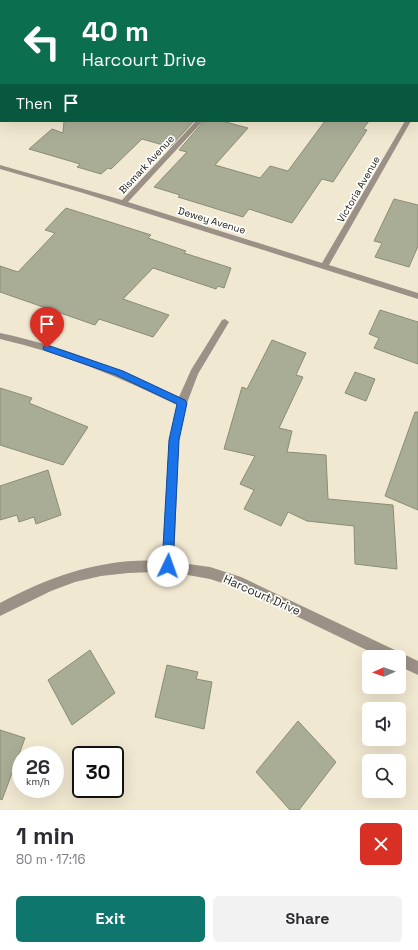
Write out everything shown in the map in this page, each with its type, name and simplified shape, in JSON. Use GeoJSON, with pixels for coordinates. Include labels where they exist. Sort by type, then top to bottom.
{"type":"FeatureCollection","features":[{"type":"Feature","properties":{"kind":"street","name":"Bismark Avenue"},"geometry":{"type":"LineString","coordinates":[[122,203],[199,122]]}},
{"type":"Feature","properties":{"kind":"street","name":"Victoria Avenue"},"geometry":{"type":"LineString","coordinates":[[324,266],[407,122]]}},
{"type":"Feature","properties":{"kind":"street","name":"Dewey Avenue"},"geometry":{"type":"LineString","coordinates":[[0,167],[122,203],[418,296]]}},
{"type":"Feature","properties":{"kind":"street"},"geometry":{"type":"LineString","coordinates":[[168,566],[174,440],[182,403],[194,373],[225,322]]}},
{"type":"Feature","properties":{"kind":"street"},"geometry":{"type":"LineString","coordinates":[[0,336],[62,352],[112,370],[182,403]]}},
{"type":"Feature","properties":{"kind":"street","name":"Harcourt Drive"},"geometry":{"type":"LineString","coordinates":[[0,610],[25,594],[68,578],[119,567],[168,566],[211,573],[249,586],[380,650]]}},
{"type":"Feature","properties":{"kind":"street"},"geometry":{"type":"LineString","coordinates":[[406,662],[418,668]]}},
{"type":"Feature","properties":{"kind":"building"},"geometry":{"type":"Polygon","coordinates":[[[64,122],[193,122],[170,147],[142,139],[111,169],[108,168],[101,174],[77,167],[80,164],[29,149],[52,129],[63,133],[64,122]]]}},
{"type":"Feature","properties":{"kind":"building"},"geometry":{"type":"Polygon","coordinates":[[[203,122],[226,122],[248,128],[215,165],[260,178],[270,166],[288,171],[324,122],[368,122],[363,129],[367,130],[333,182],[322,179],[292,223],[249,209],[243,217],[178,197],[180,195],[154,187],[187,152],[179,150],[203,122]]]}},
{"type":"Feature","properties":{"kind":"building"},"geometry":{"type":"Polygon","coordinates":[[[394,199],[418,205],[418,246],[409,267],[375,257],[382,243],[374,241],[394,199]]]}},
{"type":"Feature","properties":{"kind":"building"},"geometry":{"type":"Polygon","coordinates":[[[66,208],[151,235],[148,238],[186,251],[184,253],[231,268],[224,288],[218,286],[216,289],[153,268],[123,299],[169,315],[153,337],[99,319],[95,325],[0,292],[0,266],[18,272],[55,233],[45,230],[66,208]]]}},
{"type":"Feature","properties":{"kind":"building"},"geometry":{"type":"Polygon","coordinates":[[[380,310],[418,322],[418,364],[374,348],[379,338],[369,334],[380,310]]]}},
{"type":"Feature","properties":{"kind":"building"},"geometry":{"type":"Polygon","coordinates":[[[272,340],[306,353],[296,375],[303,377],[279,428],[292,431],[287,452],[326,455],[328,499],[393,505],[397,569],[355,564],[354,526],[307,521],[288,512],[281,526],[244,509],[254,490],[240,484],[255,456],[224,449],[242,387],[247,389],[272,340]]]}},
{"type":"Feature","properties":{"kind":"building"},"geometry":{"type":"Polygon","coordinates":[[[355,372],[375,379],[366,401],[345,393],[355,372]]]}},
{"type":"Feature","properties":{"kind":"building"},"geometry":{"type":"Polygon","coordinates":[[[0,388],[32,398],[29,403],[88,427],[63,465],[0,445],[0,388]]]}},
{"type":"Feature","properties":{"kind":"building"},"geometry":{"type":"Polygon","coordinates":[[[415,412],[418,412],[418,510],[385,496],[415,412]]]}},
{"type":"Feature","properties":{"kind":"building"},"geometry":{"type":"Polygon","coordinates":[[[48,470],[61,515],[36,524],[34,517],[19,522],[17,515],[0,520],[0,486],[48,470]]]}},
{"type":"Feature","properties":{"kind":"building"},"geometry":{"type":"Polygon","coordinates":[[[90,650],[115,693],[72,725],[48,680],[90,650]]]}},
{"type":"Feature","properties":{"kind":"building"},"geometry":{"type":"Polygon","coordinates":[[[167,665],[198,672],[196,679],[212,682],[204,729],[155,717],[167,665]]]}},
{"type":"Feature","properties":{"kind":"building"},"geometry":{"type":"Polygon","coordinates":[[[298,721],[336,762],[299,810],[290,810],[256,772],[298,721]]]}},
{"type":"Feature","properties":{"kind":"building"},"geometry":{"type":"Polygon","coordinates":[[[0,730],[25,738],[22,746],[12,746],[12,773],[2,800],[0,799],[0,730]]]}},
{"type":"Feature","properties":{"kind":"route"},"geometry":{"type":"LineString","coordinates":[[47,348],[120,373],[182,403],[174,440],[168,566]]}}]}
